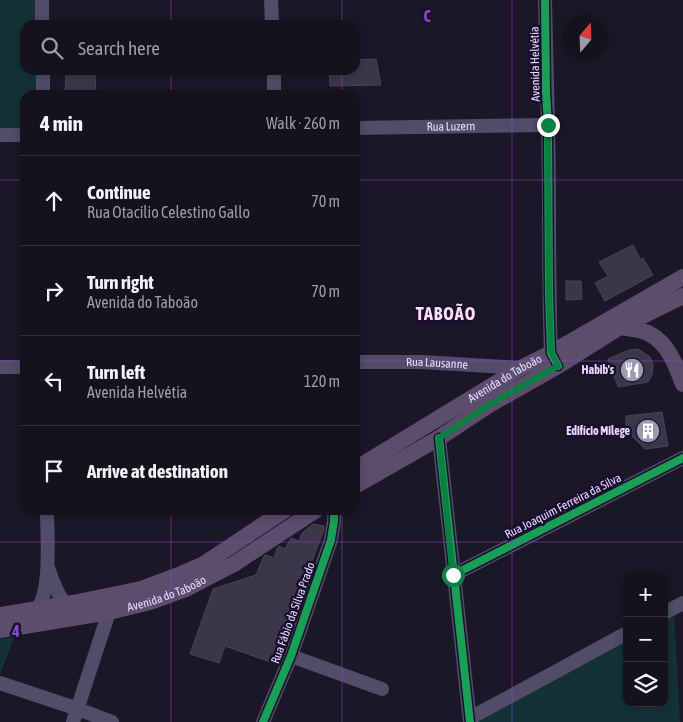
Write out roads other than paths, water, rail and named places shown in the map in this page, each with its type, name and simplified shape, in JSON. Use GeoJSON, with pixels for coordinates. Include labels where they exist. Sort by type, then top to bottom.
{"type":"FeatureCollection","features":[{"type":"Feature","properties":{"kind":"main road","name":"Avenida do Taboão"},"geometry":{"type":"LineString","coordinates":[[360,483],[439,438],[554,359],[683,277]]}},
{"type":"Feature","properties":{"kind":"main road","name":"Avenida do Taboão"},"geometry":{"type":"LineString","coordinates":[[360,466],[521,368],[554,359],[683,296]]}},
{"type":"Feature","properties":{"kind":"main road"},"geometry":{"type":"LineString","coordinates":[[620,327],[641,331],[654,337],[666,347],[683,384]]}},
{"type":"Feature","properties":{"kind":"main road","name":"Avenida do Taboão"},"geometry":{"type":"LineString","coordinates":[[0,615],[141,589],[204,564],[278,515]]}},
{"type":"Feature","properties":{"kind":"main road","name":"Avenida do Taboão"},"geometry":{"type":"LineString","coordinates":[[0,630],[109,612],[150,602],[186,589],[234,564],[308,515]]}},
{"type":"Feature","properties":{"kind":"street"},"geometry":{"type":"LineString","coordinates":[[42,0],[42,20]]}},
{"type":"Feature","properties":{"kind":"street"},"geometry":{"type":"LineString","coordinates":[[272,0],[272,20]]}},
{"type":"Feature","properties":{"kind":"street","name":"Avenida Helvétia"},"geometry":{"type":"LineString","coordinates":[[545,0],[549,293],[554,359]]}},
{"type":"Feature","properties":{"kind":"street"},"geometry":{"type":"LineString","coordinates":[[42,75],[43,90]]}},
{"type":"Feature","properties":{"kind":"street"},"geometry":{"type":"LineString","coordinates":[[274,75],[274,90]]}},
{"type":"Feature","properties":{"kind":"street","name":"Rua Luzern"},"geometry":{"type":"LineString","coordinates":[[360,128],[548,125]]}},
{"type":"Feature","properties":{"kind":"street"},"geometry":{"type":"LineString","coordinates":[[0,135],[20,135]]}},
{"type":"Feature","properties":{"kind":"street","name":"Rua Lausanne"},"geometry":{"type":"LineString","coordinates":[[360,362],[422,362],[521,368]]}},
{"type":"Feature","properties":{"kind":"street"},"geometry":{"type":"LineString","coordinates":[[0,367],[20,367]]}},
{"type":"Feature","properties":{"kind":"street"},"geometry":{"type":"LineString","coordinates":[[439,438],[470,720],[623,635]]}},
{"type":"Feature","properties":{"kind":"street","name":"Rua Joaquim Ferreira da Silva"},"geometry":{"type":"LineString","coordinates":[[453,575],[683,458]]}},
{"type":"Feature","properties":{"kind":"street"},"geometry":{"type":"LineString","coordinates":[[37,609],[45,588],[47,515]]}},
{"type":"Feature","properties":{"kind":"street","name":"Rua Fábio da Silva Prado"},"geometry":{"type":"LineString","coordinates":[[263,722],[290,656],[331,540],[334,515]]}},
{"type":"Feature","properties":{"kind":"street"},"geometry":{"type":"LineString","coordinates":[[47,564],[53,585],[58,596],[65,604]]}},
{"type":"Feature","properties":{"kind":"street"},"geometry":{"type":"LineString","coordinates":[[76,715],[109,612],[112,595]]}},
{"type":"Feature","properties":{"kind":"street"},"geometry":{"type":"LineString","coordinates":[[668,611],[683,603]]}},
{"type":"Feature","properties":{"kind":"street","name":"Rua Fábio da Silva Prado"},"geometry":{"type":"LineString","coordinates":[[290,656],[382,689]]}},
{"type":"Feature","properties":{"kind":"street"},"geometry":{"type":"LineString","coordinates":[[0,683],[76,715],[112,722]]}},
{"type":"Feature","properties":{"kind":"place","name":"Habib's"},"geometry":{"type":"Point","coordinates":[632,370]}},
{"type":"Feature","properties":{"kind":"place","name":"Edifício Milege"},"geometry":{"type":"Point","coordinates":[648,431]}},
{"type":"Feature","properties":{"kind":"district","name":"TABOÃO"},"geometry":{"type":"Point","coordinates":[446,314]}}]}
